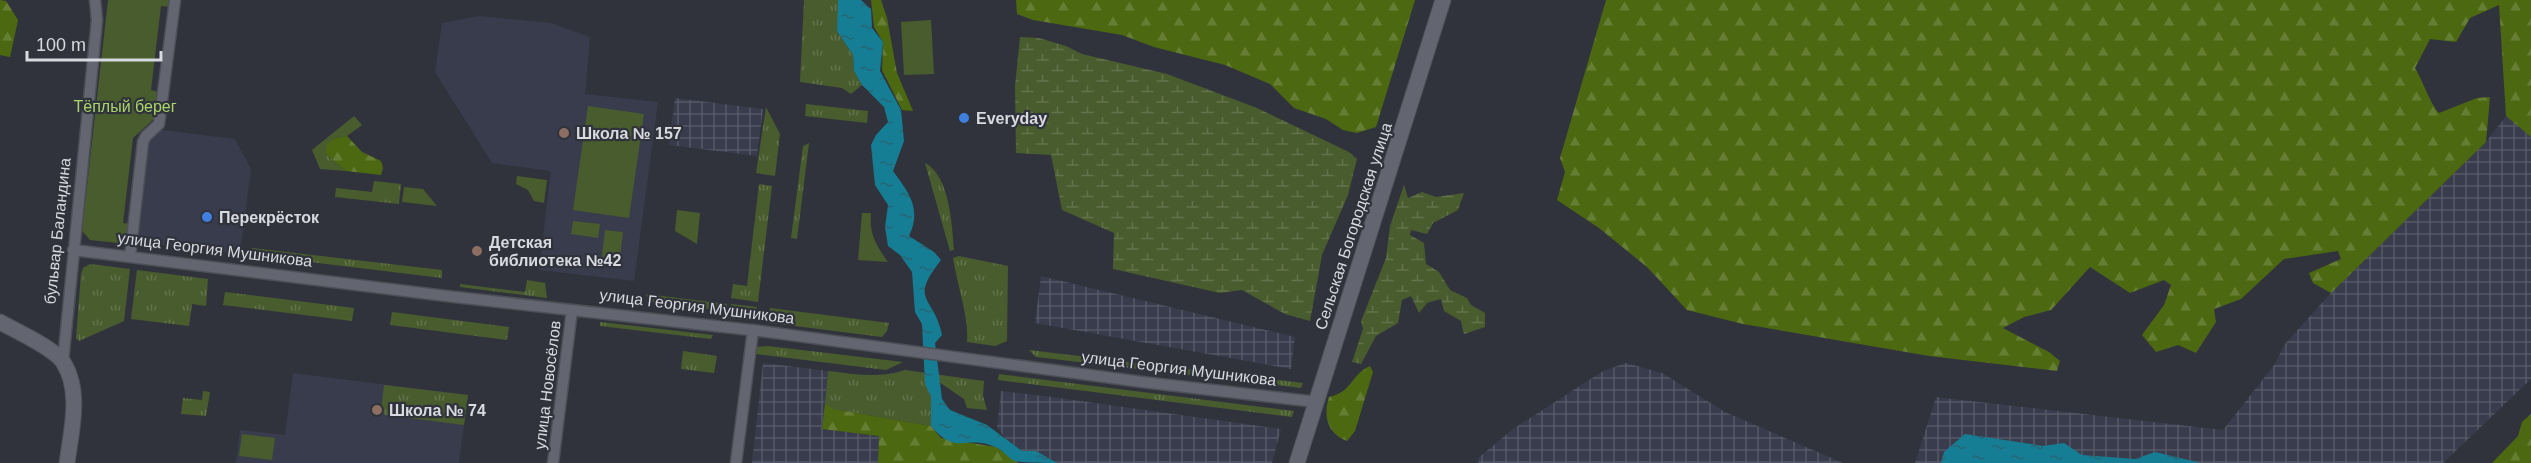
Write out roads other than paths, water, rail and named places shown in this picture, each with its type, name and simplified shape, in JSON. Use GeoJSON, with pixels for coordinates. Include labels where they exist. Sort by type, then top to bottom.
{"type":"FeatureCollection","features":[{"type":"Feature","properties":{"kind":"main road","name":"Сельская Богородская улица"},"geometry":{"type":"LineString","coordinates":[[1297,463],[1443,0]]}},
{"type":"Feature","properties":{"kind":"main road"},"geometry":{"type":"LineString","coordinates":[[0,322],[63,361]]}},
{"type":"Feature","properties":{"kind":"main road","name":"бульвар Баландина"},"geometry":{"type":"LineString","coordinates":[[63,361],[72,386],[73,413],[67,463]]}},
{"type":"Feature","properties":{"kind":"street","name":"бульвар Баландина"},"geometry":{"type":"LineString","coordinates":[[63,361],[97,20],[95,0]]}},
{"type":"Feature","properties":{"kind":"street"},"geometry":{"type":"LineString","coordinates":[[130,257],[143,142],[159,124],[175,0]]}},
{"type":"Feature","properties":{"kind":"street","name":"улица Георгия Мушникова"},"geometry":{"type":"LineString","coordinates":[[73,250],[753,330],[916,353],[1317,402]]}},
{"type":"Feature","properties":{"kind":"street","name":"улица Новосёлов"},"geometry":{"type":"LineString","coordinates":[[553,463],[572,310]]}},
{"type":"Feature","properties":{"kind":"street"},"geometry":{"type":"LineString","coordinates":[[736,463],[753,330]]}},
{"type":"Feature","properties":{"kind":"water"},"geometry":{"type":"Polygon","coordinates":[[[838,0],[861,0],[871,9],[872,28],[883,42],[880,71],[901,110],[904,141],[893,171],[909,194],[914,209],[913,226],[909,236],[934,252],[941,260],[926,284],[925,292],[942,335],[935,343],[942,399],[950,410],[987,425],[1022,451],[1036,451],[1057,463],[1014,461],[998,448],[985,444],[948,441],[931,426],[931,397],[925,384],[922,324],[915,312],[912,272],[900,255],[888,246],[885,227],[888,205],[875,185],[871,145],[876,135],[888,122],[884,107],[862,85],[854,71],[853,55],[837,31],[838,0]]]}},
{"type":"Feature","properties":{"kind":"water"},"geometry":{"type":"Polygon","coordinates":[[[1965,434],[2043,446],[2064,443],[2082,455],[2135,459],[2155,452],[2201,463],[1941,463],[1944,452],[1965,434]]]}},
{"type":"Feature","properties":{"kind":"place","name":"Everyday"},"geometry":{"type":"Point","coordinates":[964,118]}},
{"type":"Feature","properties":{"kind":"place","name":"Школа № 157"},"geometry":{"type":"Point","coordinates":[564,133]}},
{"type":"Feature","properties":{"kind":"place","name":"Перекрёсток"},"geometry":{"type":"Point","coordinates":[207,217]}},
{"type":"Feature","properties":{"kind":"place","name":"Детская библиотека №42"},"geometry":{"type":"Point","coordinates":[477,251]}},
{"type":"Feature","properties":{"kind":"place","name":"Школа № 74"},"geometry":{"type":"Point","coordinates":[377,410]}},
{"type":"Feature","properties":{"kind":"park label","name":"Тёплый берег"},"geometry":{"type":"Point","coordinates":[125,106]}}]}
